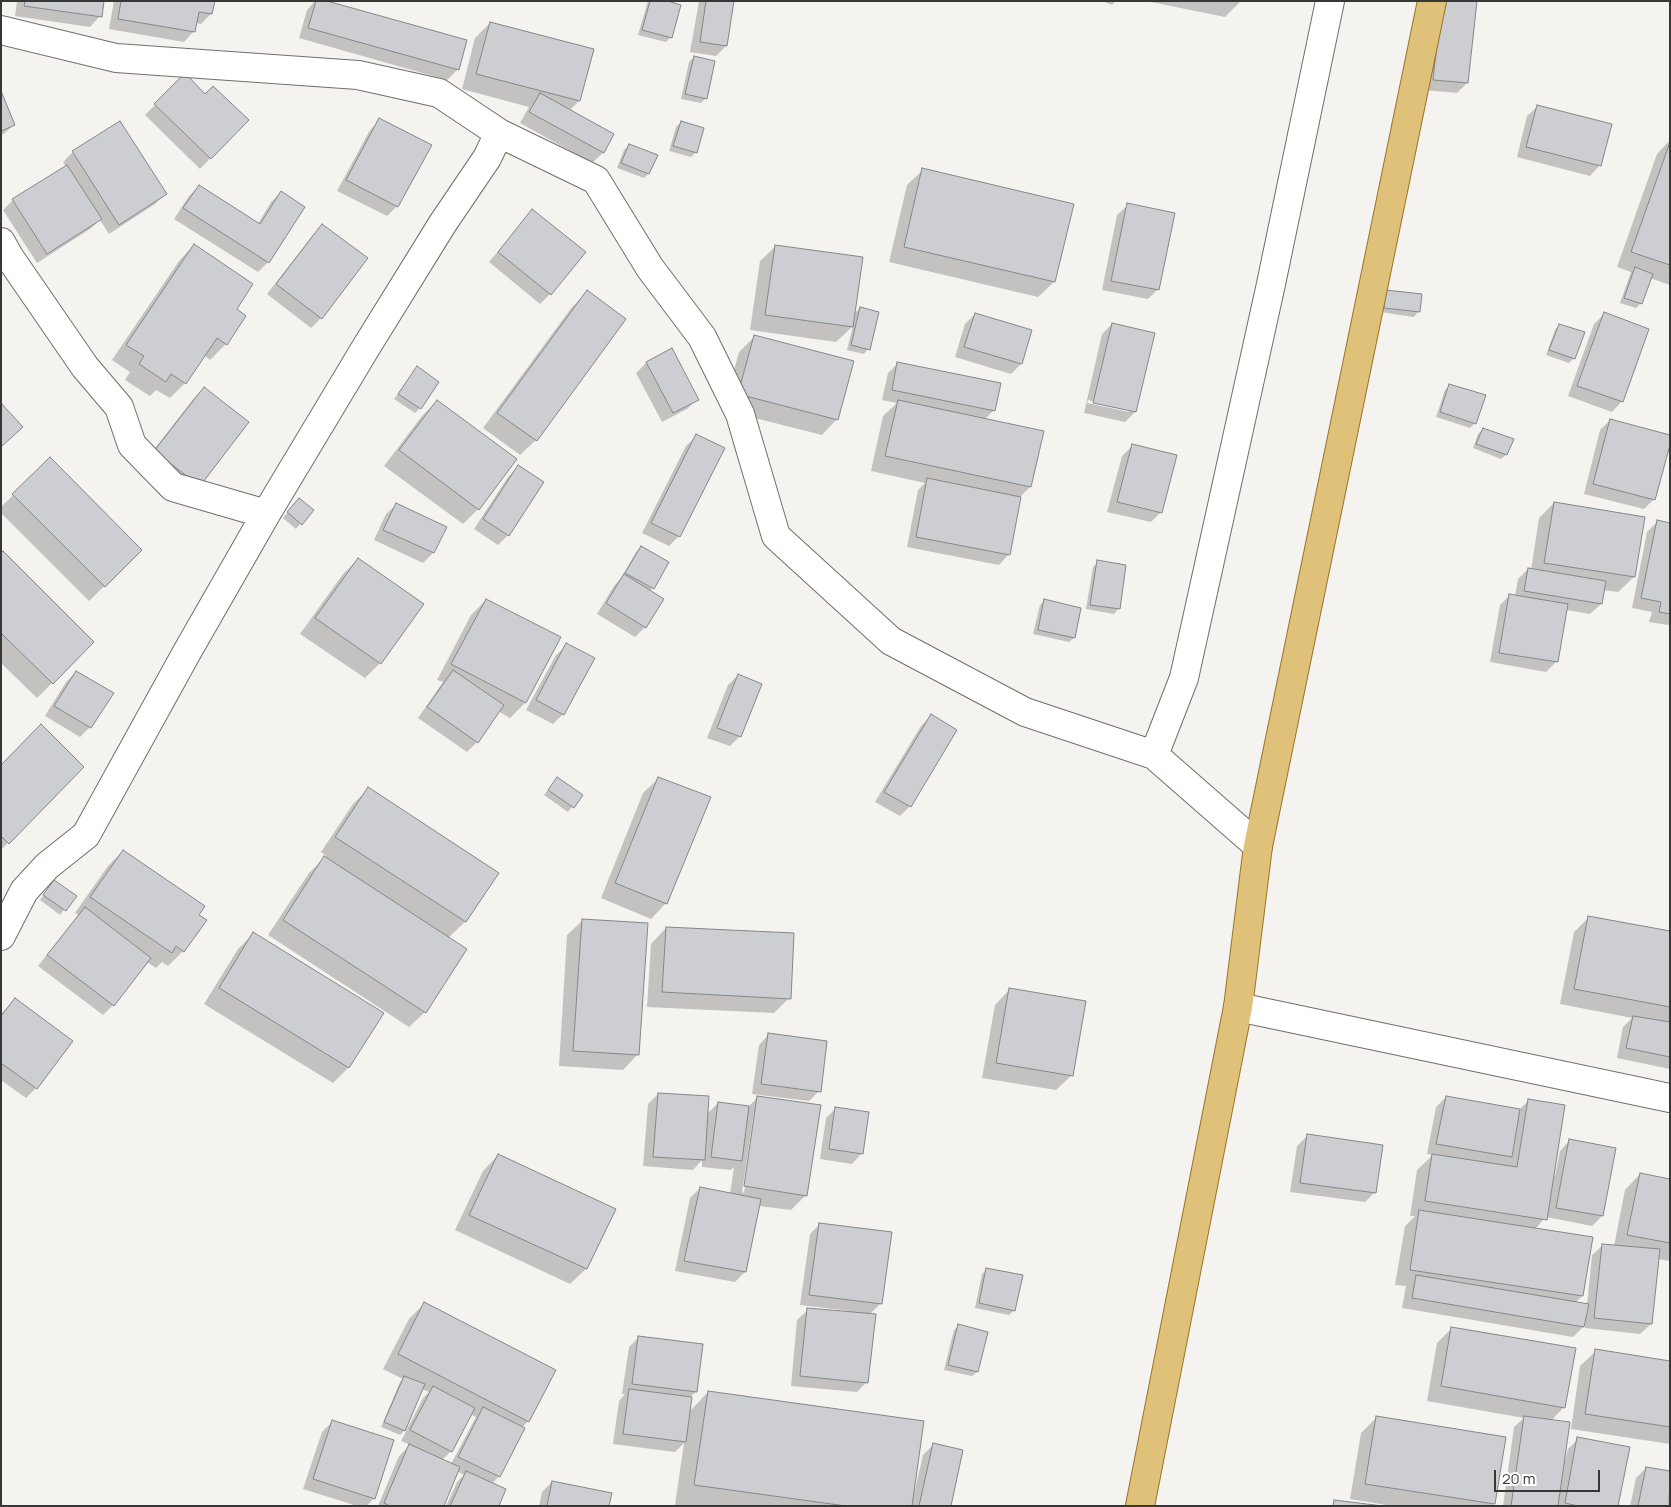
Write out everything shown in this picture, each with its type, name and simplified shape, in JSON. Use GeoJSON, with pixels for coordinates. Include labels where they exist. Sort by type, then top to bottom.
{"type":"FeatureCollection","features":[{"type":"Feature","properties":{"kind":"main road"},"geometry":{"type":"LineString","coordinates":[[1140,1506],[1238,1007],[1258,846],[1432,1]]}},
{"type":"Feature","properties":{"kind":"street"},"geometry":{"type":"LineString","coordinates":[[1154,754],[1184,678],[1272,284],[1330,1]]}},
{"type":"Feature","properties":{"kind":"street"},"geometry":{"type":"LineString","coordinates":[[1,30],[116,58],[358,75],[439,93],[499,133],[596,180],[650,268],[702,337],[740,414],[776,536],[891,641],[1026,712],[1154,754],[1258,846]]}},
{"type":"Feature","properties":{"kind":"street"},"geometry":{"type":"LineString","coordinates":[[4,926],[24,891],[48,866],[86,835],[266,514],[365,349],[443,223],[486,158],[499,133]]}},
{"type":"Feature","properties":{"kind":"street"},"geometry":{"type":"LineString","coordinates":[[1,242],[10,258],[86,367],[119,407],[132,445],[172,487],[266,514]]}},
{"type":"Feature","properties":{"kind":"street"},"geometry":{"type":"LineString","coordinates":[[1238,1007],[1670,1098]]}},
{"type":"Feature","properties":{"kind":"building"},"geometry":{"type":"Polygon","coordinates":[[[25,1],[104,1],[102,17],[24,6],[25,1]]]}},
{"type":"Feature","properties":{"kind":"building"},"geometry":{"type":"Polygon","coordinates":[[[121,1],[215,1],[212,14],[199,12],[195,32],[118,19],[121,1]]]}},
{"type":"Feature","properties":{"kind":"building"},"geometry":{"type":"Polygon","coordinates":[[[316,1],[327,1],[467,40],[459,70],[308,28],[316,1]]]}},
{"type":"Feature","properties":{"kind":"building"},"geometry":{"type":"Polygon","coordinates":[[[650,1],[668,1],[681,5],[672,38],[642,30],[650,1]]]}},
{"type":"Feature","properties":{"kind":"building"},"geometry":{"type":"Polygon","coordinates":[[[706,1],[734,1],[727,46],[700,42],[706,1]]]}},
{"type":"Feature","properties":{"kind":"building"},"geometry":{"type":"Polygon","coordinates":[[[1442,1],[1477,1],[1468,83],[1433,80],[1442,1]]]}},
{"type":"Feature","properties":{"kind":"building"},"geometry":{"type":"Polygon","coordinates":[[[490,22],[594,49],[580,101],[476,74],[490,22]]]}},
{"type":"Feature","properties":{"kind":"building"},"geometry":{"type":"Polygon","coordinates":[[[694,56],[715,61],[707,99],[685,94],[694,56]]]}},
{"type":"Feature","properties":{"kind":"building"},"geometry":{"type":"Polygon","coordinates":[[[185,73],[205,94],[213,86],[249,120],[211,159],[154,104],[185,73]]]}},
{"type":"Feature","properties":{"kind":"building"},"geometry":{"type":"Polygon","coordinates":[[[1,91],[15,125],[1,131],[1,91]]]}},
{"type":"Feature","properties":{"kind":"building"},"geometry":{"type":"Polygon","coordinates":[[[540,93],[614,134],[604,153],[529,112],[540,93]]]}},
{"type":"Feature","properties":{"kind":"building"},"geometry":{"type":"Polygon","coordinates":[[[1537,105],[1612,124],[1601,166],[1526,147],[1537,105]]]}},
{"type":"Feature","properties":{"kind":"building"},"geometry":{"type":"Polygon","coordinates":[[[379,118],[432,145],[398,207],[346,180],[379,118]]]}},
{"type":"Feature","properties":{"kind":"building"},"geometry":{"type":"Polygon","coordinates":[[[120,121],[167,194],[119,225],[72,151],[120,121]]]}},
{"type":"Feature","properties":{"kind":"building"},"geometry":{"type":"Polygon","coordinates":[[[681,121],[704,128],[697,153],[673,146],[681,121]]]}},
{"type":"Feature","properties":{"kind":"building"},"geometry":{"type":"Polygon","coordinates":[[[1670,142],[1670,265],[1631,252],[1670,142]]]}},
{"type":"Feature","properties":{"kind":"building"},"geometry":{"type":"Polygon","coordinates":[[[629,144],[658,155],[649,174],[621,163],[629,144]]]}},
{"type":"Feature","properties":{"kind":"building"},"geometry":{"type":"Polygon","coordinates":[[[67,165],[102,219],[47,254],[12,199],[67,165]]]}},
{"type":"Feature","properties":{"kind":"building"},"geometry":{"type":"Polygon","coordinates":[[[922,168],[1074,204],[1055,282],[904,247],[922,168]]]}},
{"type":"Feature","properties":{"kind":"building"},"geometry":{"type":"Polygon","coordinates":[[[199,185],[260,224],[281,191],[305,207],[269,263],[183,208],[199,185]]]}},
{"type":"Feature","properties":{"kind":"building"},"geometry":{"type":"Polygon","coordinates":[[[1127,203],[1175,213],[1159,290],[1111,281],[1127,203]]]}},
{"type":"Feature","properties":{"kind":"building"},"geometry":{"type":"Polygon","coordinates":[[[532,209],[586,252],[551,295],[498,252],[532,209]]]}},
{"type":"Feature","properties":{"kind":"building"},"geometry":{"type":"Polygon","coordinates":[[[322,224],[368,258],[322,319],[276,284],[322,224]]]}},
{"type":"Feature","properties":{"kind":"building"},"geometry":{"type":"Polygon","coordinates":[[[194,244],[253,284],[237,309],[246,316],[227,345],[217,338],[186,384],[171,374],[166,382],[139,364],[144,356],[126,345],[194,244]]]}},
{"type":"Feature","properties":{"kind":"building"},"geometry":{"type":"Polygon","coordinates":[[[775,245],[863,257],[853,327],[765,315],[775,245]]]}},
{"type":"Feature","properties":{"kind":"building"},"geometry":{"type":"Polygon","coordinates":[[[1635,267],[1653,274],[1642,304],[1624,298],[1635,267]]]}},
{"type":"Feature","properties":{"kind":"building"},"geometry":{"type":"Polygon","coordinates":[[[587,290],[626,319],[537,441],[497,413],[587,290]]]}},
{"type":"Feature","properties":{"kind":"building"},"geometry":{"type":"Polygon","coordinates":[[[1386,290],[1422,294],[1420,312],[1384,308],[1386,290]]]}},
{"type":"Feature","properties":{"kind":"building"},"geometry":{"type":"Polygon","coordinates":[[[860,307],[879,312],[870,350],[851,345],[860,307]]]}},
{"type":"Feature","properties":{"kind":"building"},"geometry":{"type":"Polygon","coordinates":[[[1604,312],[1649,329],[1623,402],[1577,386],[1604,312]]]}},
{"type":"Feature","properties":{"kind":"building"},"geometry":{"type":"Polygon","coordinates":[[[975,313],[1032,330],[1022,364],[964,347],[975,313]]]}},
{"type":"Feature","properties":{"kind":"building"},"geometry":{"type":"Polygon","coordinates":[[[1112,323],[1155,333],[1136,412],[1093,403],[1112,323]]]}},
{"type":"Feature","properties":{"kind":"building"},"geometry":{"type":"Polygon","coordinates":[[[1559,324],[1585,332],[1575,359],[1549,350],[1559,324]]]}},
{"type":"Feature","properties":{"kind":"building"},"geometry":{"type":"Polygon","coordinates":[[[754,335],[854,361],[838,420],[738,394],[754,335]]]}},
{"type":"Feature","properties":{"kind":"building"},"geometry":{"type":"Polygon","coordinates":[[[672,348],[699,400],[673,413],[646,362],[672,348]]]}},
{"type":"Feature","properties":{"kind":"building"},"geometry":{"type":"Polygon","coordinates":[[[897,362],[1001,383],[995,411],[892,390],[897,362]]]}},
{"type":"Feature","properties":{"kind":"building"},"geometry":{"type":"Polygon","coordinates":[[[417,366],[439,382],[421,409],[398,394],[417,366]]]}},
{"type":"Feature","properties":{"kind":"building"},"geometry":{"type":"Polygon","coordinates":[[[1449,384],[1486,395],[1476,424],[1440,412],[1449,384]]]}},
{"type":"Feature","properties":{"kind":"building"},"geometry":{"type":"Polygon","coordinates":[[[204,387],[249,422],[200,486],[154,451],[204,387]]]}},
{"type":"Feature","properties":{"kind":"building"},"geometry":{"type":"Polygon","coordinates":[[[437,400],[517,459],[479,510],[399,450],[437,400]]]}},
{"type":"Feature","properties":{"kind":"building"},"geometry":{"type":"Polygon","coordinates":[[[898,400],[1044,431],[1031,487],[885,456],[898,400]]]}},
{"type":"Feature","properties":{"kind":"building"},"geometry":{"type":"Polygon","coordinates":[[[1,403],[23,427],[1,447],[1,403]]]}},
{"type":"Feature","properties":{"kind":"building"},"geometry":{"type":"Polygon","coordinates":[[[1610,419],[1670,435],[1670,445],[1655,500],[1593,484],[1610,419]]]}},
{"type":"Feature","properties":{"kind":"building"},"geometry":{"type":"Polygon","coordinates":[[[1483,428],[1514,439],[1507,455],[1476,444],[1483,428]]]}},
{"type":"Feature","properties":{"kind":"building"},"geometry":{"type":"Polygon","coordinates":[[[696,434],[725,448],[680,537],[651,523],[696,434]]]}},
{"type":"Feature","properties":{"kind":"building"},"geometry":{"type":"Polygon","coordinates":[[[1132,444],[1177,455],[1162,513],[1117,502],[1132,444]]]}},
{"type":"Feature","properties":{"kind":"building"},"geometry":{"type":"Polygon","coordinates":[[[50,457],[142,550],[105,587],[12,494],[50,457]]]}},
{"type":"Feature","properties":{"kind":"building"},"geometry":{"type":"Polygon","coordinates":[[[518,465],[544,482],[509,536],[483,519],[518,465]]]}},
{"type":"Feature","properties":{"kind":"building"},"geometry":{"type":"Polygon","coordinates":[[[927,478],[1021,497],[1010,555],[916,537],[927,478]]]}},
{"type":"Feature","properties":{"kind":"building"},"geometry":{"type":"Polygon","coordinates":[[[299,498],[314,510],[302,525],[287,512],[299,498]]]}},
{"type":"Feature","properties":{"kind":"building"},"geometry":{"type":"Polygon","coordinates":[[[1554,502],[1645,517],[1635,577],[1544,563],[1554,502]]]}},
{"type":"Feature","properties":{"kind":"building"},"geometry":{"type":"Polygon","coordinates":[[[396,503],[447,527],[434,553],[383,530],[396,503]]]}},
{"type":"Feature","properties":{"kind":"building"},"geometry":{"type":"Polygon","coordinates":[[[1657,520],[1670,523],[1670,614],[1659,612],[1661,602],[1641,598],[1657,520]]]}},
{"type":"Feature","properties":{"kind":"building"},"geometry":{"type":"Polygon","coordinates":[[[641,546],[669,562],[654,589],[625,573],[641,546]]]}},
{"type":"Feature","properties":{"kind":"building"},"geometry":{"type":"Polygon","coordinates":[[[3,551],[94,642],[53,684],[1,633],[1,553],[3,551]]]}},
{"type":"Feature","properties":{"kind":"building"},"geometry":{"type":"Polygon","coordinates":[[[358,558],[424,604],[381,664],[315,618],[358,558]]]}},
{"type":"Feature","properties":{"kind":"building"},"geometry":{"type":"Polygon","coordinates":[[[1097,560],[1126,565],[1120,609],[1090,605],[1097,560]]]}},
{"type":"Feature","properties":{"kind":"building"},"geometry":{"type":"Polygon","coordinates":[[[1528,568],[1606,581],[1602,604],[1524,591],[1528,568]]]}},
{"type":"Feature","properties":{"kind":"building"},"geometry":{"type":"Polygon","coordinates":[[[624,574],[664,599],[646,628],[606,603],[624,574]]]}},
{"type":"Feature","properties":{"kind":"building"},"geometry":{"type":"Polygon","coordinates":[[[1509,594],[1568,604],[1558,662],[1499,653],[1509,594]]]}},
{"type":"Feature","properties":{"kind":"building"},"geometry":{"type":"Polygon","coordinates":[[[486,599],[561,637],[526,703],[451,664],[486,599]]]}},
{"type":"Feature","properties":{"kind":"building"},"geometry":{"type":"Polygon","coordinates":[[[1044,599],[1081,608],[1075,638],[1038,630],[1044,599]]]}},
{"type":"Feature","properties":{"kind":"building"},"geometry":{"type":"Polygon","coordinates":[[[566,643],[595,658],[564,715],[536,700],[566,643]]]}},
{"type":"Feature","properties":{"kind":"building"},"geometry":{"type":"Polygon","coordinates":[[[453,670],[504,705],[478,743],[427,707],[453,670]]]}},
{"type":"Feature","properties":{"kind":"building"},"geometry":{"type":"Polygon","coordinates":[[[76,671],[114,693],[91,728],[54,706],[76,671]]]}},
{"type":"Feature","properties":{"kind":"building"},"geometry":{"type":"Polygon","coordinates":[[[738,674],[762,684],[741,737],[717,728],[738,674]]]}},
{"type":"Feature","properties":{"kind":"building"},"geometry":{"type":"Polygon","coordinates":[[[931,714],[957,730],[911,807],[884,792],[931,714]]]}},
{"type":"Feature","properties":{"kind":"building"},"geometry":{"type":"Polygon","coordinates":[[[41,724],[84,767],[9,844],[1,836],[1,765],[41,724]]]}},
{"type":"Feature","properties":{"kind":"building"},"geometry":{"type":"Polygon","coordinates":[[[557,777],[583,795],[574,808],[548,790],[557,777]]]}},
{"type":"Feature","properties":{"kind":"building"},"geometry":{"type":"Polygon","coordinates":[[[658,777],[711,797],[667,904],[615,883],[658,777]]]}},
{"type":"Feature","properties":{"kind":"building"},"geometry":{"type":"Polygon","coordinates":[[[368,787],[499,873],[466,922],[335,837],[368,787]]]}},
{"type":"Feature","properties":{"kind":"building"},"geometry":{"type":"Polygon","coordinates":[[[123,850],[205,906],[199,915],[207,920],[184,952],[176,946],[172,953],[90,897],[123,850]]]}},
{"type":"Feature","properties":{"kind":"building"},"geometry":{"type":"Polygon","coordinates":[[[324,856],[467,949],[426,1013],[283,920],[324,856]]]}},
{"type":"Feature","properties":{"kind":"building"},"geometry":{"type":"Polygon","coordinates":[[[54,880],[77,896],[66,911],[43,895],[54,880]]]}},
{"type":"Feature","properties":{"kind":"building"},"geometry":{"type":"Polygon","coordinates":[[[85,907],[151,958],[114,1006],[47,955],[85,907]]]}},
{"type":"Feature","properties":{"kind":"building"},"geometry":{"type":"Polygon","coordinates":[[[1588,916],[1670,931],[1670,1007],[1574,989],[1588,916]]]}},
{"type":"Feature","properties":{"kind":"building"},"geometry":{"type":"Polygon","coordinates":[[[582,919],[648,923],[639,1055],[573,1051],[582,919]]]}},
{"type":"Feature","properties":{"kind":"building"},"geometry":{"type":"Polygon","coordinates":[[[666,927],[794,933],[791,999],[662,992],[666,927]]]}},
{"type":"Feature","properties":{"kind":"building"},"geometry":{"type":"Polygon","coordinates":[[[253,932],[384,1013],[349,1068],[219,988],[253,932]]]}},
{"type":"Feature","properties":{"kind":"building"},"geometry":{"type":"Polygon","coordinates":[[[1009,988],[1086,1001],[1073,1076],[996,1063],[1009,988]]]}},
{"type":"Feature","properties":{"kind":"building"},"geometry":{"type":"Polygon","coordinates":[[[15,998],[73,1041],[37,1089],[1,1063],[1,1016],[15,998]]]}},
{"type":"Feature","properties":{"kind":"building"},"geometry":{"type":"Polygon","coordinates":[[[1633,1016],[1670,1022],[1670,1057],[1626,1048],[1633,1016]]]}},
{"type":"Feature","properties":{"kind":"building"},"geometry":{"type":"Polygon","coordinates":[[[768,1033],[827,1041],[821,1092],[761,1084],[768,1033]]]}},
{"type":"Feature","properties":{"kind":"building"},"geometry":{"type":"Polygon","coordinates":[[[658,1093],[709,1096],[705,1160],[653,1157],[658,1093]]]}},
{"type":"Feature","properties":{"kind":"building"},"geometry":{"type":"Polygon","coordinates":[[[757,1096],[821,1105],[807,1196],[744,1186],[757,1096]]]}},
{"type":"Feature","properties":{"kind":"building"},"geometry":{"type":"Polygon","coordinates":[[[1446,1096],[1520,1109],[1512,1157],[1436,1144],[1446,1096]]]}},
{"type":"Feature","properties":{"kind":"building"},"geometry":{"type":"Polygon","coordinates":[[[1528,1099],[1565,1105],[1547,1220],[1425,1201],[1432,1154],[1517,1167],[1528,1099]]]}},
{"type":"Feature","properties":{"kind":"building"},"geometry":{"type":"Polygon","coordinates":[[[718,1102],[749,1106],[742,1161],[711,1157],[718,1102]]]}},
{"type":"Feature","properties":{"kind":"building"},"geometry":{"type":"Polygon","coordinates":[[[835,1107],[869,1112],[863,1154],[829,1149],[835,1107]]]}},
{"type":"Feature","properties":{"kind":"building"},"geometry":{"type":"Polygon","coordinates":[[[1307,1134],[1383,1145],[1376,1193],[1300,1183],[1307,1134]]]}},
{"type":"Feature","properties":{"kind":"building"},"geometry":{"type":"Polygon","coordinates":[[[1569,1139],[1616,1148],[1603,1216],[1556,1208],[1569,1139]]]}},
{"type":"Feature","properties":{"kind":"building"},"geometry":{"type":"Polygon","coordinates":[[[498,1154],[616,1209],[587,1269],[469,1215],[498,1154]]]}},
{"type":"Feature","properties":{"kind":"building"},"geometry":{"type":"Polygon","coordinates":[[[1640,1173],[1670,1179],[1670,1243],[1627,1235],[1640,1173]]]}},
{"type":"Feature","properties":{"kind":"building"},"geometry":{"type":"Polygon","coordinates":[[[700,1187],[761,1199],[746,1272],[684,1261],[700,1187]]]}},
{"type":"Feature","properties":{"kind":"building"},"geometry":{"type":"Polygon","coordinates":[[[1419,1210],[1593,1237],[1583,1296],[1410,1270],[1419,1210]]]}},
{"type":"Feature","properties":{"kind":"building"},"geometry":{"type":"Polygon","coordinates":[[[819,1223],[892,1232],[882,1304],[809,1295],[819,1223]]]}},
{"type":"Feature","properties":{"kind":"building"},"geometry":{"type":"Polygon","coordinates":[[[1602,1244],[1660,1249],[1652,1324],[1594,1318],[1602,1244]]]}},
{"type":"Feature","properties":{"kind":"building"},"geometry":{"type":"Polygon","coordinates":[[[986,1268],[1023,1275],[1015,1311],[979,1303],[986,1268]]]}},
{"type":"Feature","properties":{"kind":"building"},"geometry":{"type":"Polygon","coordinates":[[[1416,1275],[1589,1304],[1584,1327],[1412,1298],[1416,1275]]]}},
{"type":"Feature","properties":{"kind":"building"},"geometry":{"type":"Polygon","coordinates":[[[424,1302],[556,1370],[529,1422],[398,1354],[424,1302]]]}},
{"type":"Feature","properties":{"kind":"building"},"geometry":{"type":"Polygon","coordinates":[[[807,1308],[876,1314],[868,1383],[800,1376],[807,1308]]]}},
{"type":"Feature","properties":{"kind":"building"},"geometry":{"type":"Polygon","coordinates":[[[958,1324],[988,1332],[978,1372],[948,1365],[958,1324]]]}},
{"type":"Feature","properties":{"kind":"building"},"geometry":{"type":"Polygon","coordinates":[[[1451,1327],[1576,1348],[1565,1408],[1441,1386],[1451,1327]]]}},
{"type":"Feature","properties":{"kind":"building"},"geometry":{"type":"Polygon","coordinates":[[[638,1336],[703,1344],[697,1392],[632,1384],[638,1336]]]}},
{"type":"Feature","properties":{"kind":"building"},"geometry":{"type":"Polygon","coordinates":[[[1595,1349],[1670,1361],[1670,1427],[1585,1414],[1595,1349]]]}},
{"type":"Feature","properties":{"kind":"building"},"geometry":{"type":"Polygon","coordinates":[[[404,1376],[425,1384],[405,1431],[384,1422],[404,1376]]]}},
{"type":"Feature","properties":{"kind":"building"},"geometry":{"type":"Polygon","coordinates":[[[433,1386],[475,1408],[452,1452],[410,1430],[433,1386]]]}},
{"type":"Feature","properties":{"kind":"building"},"geometry":{"type":"Polygon","coordinates":[[[629,1389],[692,1397],[686,1442],[623,1434],[629,1389]]]}},
{"type":"Feature","properties":{"kind":"building"},"geometry":{"type":"Polygon","coordinates":[[[708,1391],[924,1421],[912,1506],[846,1506],[694,1485],[708,1391]]]}},
{"type":"Feature","properties":{"kind":"building"},"geometry":{"type":"Polygon","coordinates":[[[483,1407],[525,1428],[500,1477],[458,1457],[483,1407]]]}},
{"type":"Feature","properties":{"kind":"building"},"geometry":{"type":"Polygon","coordinates":[[[1376,1416],[1506,1437],[1495,1504],[1365,1484],[1376,1416]]]}},
{"type":"Feature","properties":{"kind":"building"},"geometry":{"type":"Polygon","coordinates":[[[1524,1416],[1570,1422],[1558,1506],[1511,1506],[1524,1416]]]}},
{"type":"Feature","properties":{"kind":"building"},"geometry":{"type":"Polygon","coordinates":[[[332,1420],[394,1440],[375,1499],[313,1479],[332,1420]]]}},
{"type":"Feature","properties":{"kind":"building"},"geometry":{"type":"Polygon","coordinates":[[[1577,1437],[1630,1447],[1618,1506],[1578,1506],[1565,1503],[1577,1437]]]}},
{"type":"Feature","properties":{"kind":"building"},"geometry":{"type":"Polygon","coordinates":[[[933,1443],[963,1450],[951,1506],[919,1506],[933,1443]]]}},
{"type":"Feature","properties":{"kind":"building"},"geometry":{"type":"Polygon","coordinates":[[[409,1444],[460,1467],[444,1506],[390,1506],[384,1503],[409,1444]]]}},
{"type":"Feature","properties":{"kind":"building"},"geometry":{"type":"Polygon","coordinates":[[[1646,1467],[1670,1471],[1669,1506],[1638,1506],[1646,1467]]]}},
{"type":"Feature","properties":{"kind":"building"},"geometry":{"type":"Polygon","coordinates":[[[466,1471],[506,1489],[499,1506],[450,1506],[466,1471]]]}},
{"type":"Feature","properties":{"kind":"building"},"geometry":{"type":"Polygon","coordinates":[[[552,1481],[612,1493],[609,1506],[547,1506],[552,1481]]]}},
{"type":"Feature","properties":{"kind":"building"},"geometry":{"type":"Polygon","coordinates":[[[1334,1500],[1383,1506],[1333,1506],[1334,1500]]]}}]}
